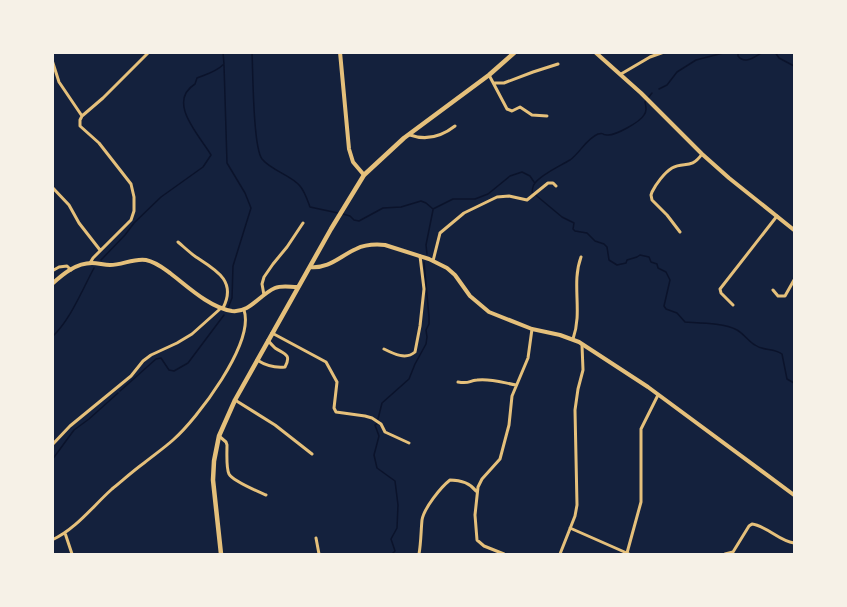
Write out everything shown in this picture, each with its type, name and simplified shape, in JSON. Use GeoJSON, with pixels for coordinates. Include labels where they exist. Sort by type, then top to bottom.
{"type":"FeatureCollection","features":[{"type":"Feature","properties":{"kind":"main road"},"geometry":{"type":"LineString","coordinates":[[221,555],[213,480],[219,436],[226,417],[297,287],[363,175],[408,135],[489,75],[515,52]]}},
{"type":"Feature","properties":{"kind":"street"},"geometry":{"type":"LineString","coordinates":[[90,263],[133,216],[134,191],[105,150],[81,126],[80,120],[149,52]]}},
{"type":"Feature","properties":{"kind":"street"},"geometry":{"type":"LineString","coordinates":[[340,52],[349,150],[353,162],[363,175]]}},
{"type":"Feature","properties":{"kind":"street"},"geometry":{"type":"LineString","coordinates":[[595,52],[657,107],[702,154],[795,230]]}},
{"type":"Feature","properties":{"kind":"street"},"geometry":{"type":"LineString","coordinates":[[621,74],[650,57],[664,52]]}},
{"type":"Feature","properties":{"kind":"street"},"geometry":{"type":"LineString","coordinates":[[52,60],[59,82],[82,116]]}},
{"type":"Feature","properties":{"kind":"street"},"geometry":{"type":"LineString","coordinates":[[494,83],[504,83],[558,64]]}},
{"type":"Feature","properties":{"kind":"street"},"geometry":{"type":"LineString","coordinates":[[489,75],[508,110],[513,111],[520,107],[532,115],[547,116]]}},
{"type":"Feature","properties":{"kind":"street"},"geometry":{"type":"LineString","coordinates":[[408,135],[417,138],[433,138],[455,126]]}},
{"type":"Feature","properties":{"kind":"street"},"geometry":{"type":"LineString","coordinates":[[680,232],[652,201],[652,192],[670,170],[696,162],[702,154]]}},
{"type":"Feature","properties":{"kind":"street"},"geometry":{"type":"LineString","coordinates":[[433,261],[440,233],[464,213],[497,196],[525,200],[548,183],[556,186]]}},
{"type":"Feature","properties":{"kind":"street"},"geometry":{"type":"LineString","coordinates":[[52,187],[69,205],[79,223],[100,250]]}},
{"type":"Feature","properties":{"kind":"street"},"geometry":{"type":"LineString","coordinates":[[733,305],[720,289],[777,216]]}},
{"type":"Feature","properties":{"kind":"street"},"geometry":{"type":"LineString","coordinates":[[264,295],[262,284],[264,277],[303,223]]}},
{"type":"Feature","properties":{"kind":"street"},"geometry":{"type":"LineString","coordinates":[[52,445],[70,426],[131,376],[143,361],[192,334],[221,309],[228,294],[224,280],[210,266],[178,242]]}},
{"type":"Feature","properties":{"kind":"street"},"geometry":{"type":"LineString","coordinates":[[309,267],[324,267],[354,249],[369,245],[386,245],[433,261],[455,275],[470,296],[489,312],[532,329],[573,339],[634,378],[795,495]]}},
{"type":"Feature","properties":{"kind":"street"},"geometry":{"type":"LineString","coordinates":[[384,349],[407,356],[415,352],[424,295],[420,256]]}},
{"type":"Feature","properties":{"kind":"street"},"geometry":{"type":"LineString","coordinates":[[573,339],[578,323],[576,277],[581,257]]}},
{"type":"Feature","properties":{"kind":"street"},"geometry":{"type":"LineString","coordinates":[[52,284],[71,270],[90,263],[110,265],[140,260],[151,261],[221,309],[236,312],[244,310],[279,287],[297,287]]}},
{"type":"Feature","properties":{"kind":"street"},"geometry":{"type":"LineString","coordinates":[[52,271],[63,265],[71,270]]}},
{"type":"Feature","properties":{"kind":"street"},"geometry":{"type":"LineString","coordinates":[[773,290],[778,296],[783,297],[795,280]]}},
{"type":"Feature","properties":{"kind":"street"},"geometry":{"type":"LineString","coordinates":[[52,540],[64,533],[128,476],[174,440],[202,408],[216,390],[236,355],[244,327],[244,310]]}},
{"type":"Feature","properties":{"kind":"street"},"geometry":{"type":"LineString","coordinates":[[504,555],[484,546],[477,540],[475,515],[477,493],[482,479],[500,459],[509,425],[510,403],[528,358],[532,329]]}},
{"type":"Feature","properties":{"kind":"street"},"geometry":{"type":"LineString","coordinates":[[272,333],[326,362],[337,382],[334,408],[336,412],[372,418],[381,424],[385,432],[409,443]]}},
{"type":"Feature","properties":{"kind":"street"},"geometry":{"type":"LineString","coordinates":[[257,360],[265,365],[285,367],[287,365],[286,355],[268,340]]}},
{"type":"Feature","properties":{"kind":"street"},"geometry":{"type":"LineString","coordinates":[[560,555],[577,505],[575,410],[583,370],[582,345]]}},
{"type":"Feature","properties":{"kind":"street"},"geometry":{"type":"LineString","coordinates":[[458,382],[468,383],[480,380],[516,385]]}},
{"type":"Feature","properties":{"kind":"street"},"geometry":{"type":"LineString","coordinates":[[570,528],[628,554],[641,502],[640,429],[658,395]]}},
{"type":"Feature","properties":{"kind":"street"},"geometry":{"type":"LineString","coordinates":[[235,400],[275,425],[312,454]]}},
{"type":"Feature","properties":{"kind":"street"},"geometry":{"type":"LineString","coordinates":[[219,436],[226,442],[228,470],[231,476],[250,489],[266,495]]}},
{"type":"Feature","properties":{"kind":"street"},"geometry":{"type":"LineString","coordinates":[[419,554],[424,515],[446,483],[450,480],[463,481],[474,488],[477,493]]}},
{"type":"Feature","properties":{"kind":"street"},"geometry":{"type":"LineString","coordinates":[[725,555],[733,552],[749,526],[754,523],[795,543]]}},
{"type":"Feature","properties":{"kind":"street"},"geometry":{"type":"LineString","coordinates":[[64,533],[72,555]]}},
{"type":"Feature","properties":{"kind":"street"},"geometry":{"type":"LineString","coordinates":[[316,538],[319,555]]}},
{"type":"Feature","properties":{"kind":"waterway"},"geometry":{"type":"LineString","coordinates":[[101,260],[161,197],[203,167],[211,155],[188,119],[184,109],[184,100],[187,91],[195,84],[197,78],[215,71],[224,64],[223,52]]}},
{"type":"Feature","properties":{"kind":"waterway"},"geometry":{"type":"LineString","coordinates":[[252,52],[255,125],[262,159],[296,182],[310,207],[338,213]]}},
{"type":"Feature","properties":{"kind":"waterway"},"geometry":{"type":"LineString","coordinates":[[659,89],[667,85],[677,72],[696,60],[727,52]]}},
{"type":"Feature","properties":{"kind":"waterway"},"geometry":{"type":"LineString","coordinates":[[738,52],[738,56],[744,60],[763,52]]}},
{"type":"Feature","properties":{"kind":"waterway"},"geometry":{"type":"LineString","coordinates":[[775,52],[779,58],[794,66]]}},
{"type":"Feature","properties":{"kind":"waterway"},"geometry":{"type":"LineString","coordinates":[[224,65],[227,163],[251,208],[233,266],[232,298],[228,308]]}},
{"type":"Feature","properties":{"kind":"waterway"},"geometry":{"type":"LineString","coordinates":[[652,93],[645,102],[646,109],[642,118],[611,135],[600,133],[594,136],[570,160],[538,180],[533,185],[532,192],[562,217],[574,223],[575,231],[587,233],[595,241],[604,244],[607,247],[609,260],[617,265],[640,255],[649,257],[651,262],[666,272],[670,280],[664,306],[666,309],[677,313],[685,322],[732,328],[758,347],[779,352],[782,354],[787,379],[794,383]]}},
{"type":"Feature","properties":{"kind":"waterway"},"geometry":{"type":"LineString","coordinates":[[343,214],[359,221],[383,208],[401,207],[421,201],[433,209],[453,199],[475,199],[488,194],[510,176],[522,172],[530,176],[534,182]]}},
{"type":"Feature","properties":{"kind":"waterway"},"geometry":{"type":"LineString","coordinates":[[427,254],[426,245],[433,210]]}},
{"type":"Feature","properties":{"kind":"waterway"},"geometry":{"type":"LineString","coordinates":[[378,419],[382,403],[409,379],[426,344],[429,317],[424,262]]}},
{"type":"Feature","properties":{"kind":"waterway"},"geometry":{"type":"LineString","coordinates":[[52,337],[70,313],[94,268]]}},
{"type":"Feature","properties":{"kind":"waterway"},"geometry":{"type":"LineString","coordinates":[[120,391],[156,359],[161,358],[169,370],[174,371],[188,363],[224,315]]}},
{"type":"Feature","properties":{"kind":"waterway"},"geometry":{"type":"LineString","coordinates":[[52,460],[74,430],[118,393]]}},
{"type":"Feature","properties":{"kind":"waterway"},"geometry":{"type":"LineString","coordinates":[[377,424],[375,425],[379,436],[374,455],[377,468],[395,481],[398,505],[397,528],[391,539],[395,551],[392,554]]}}]}
